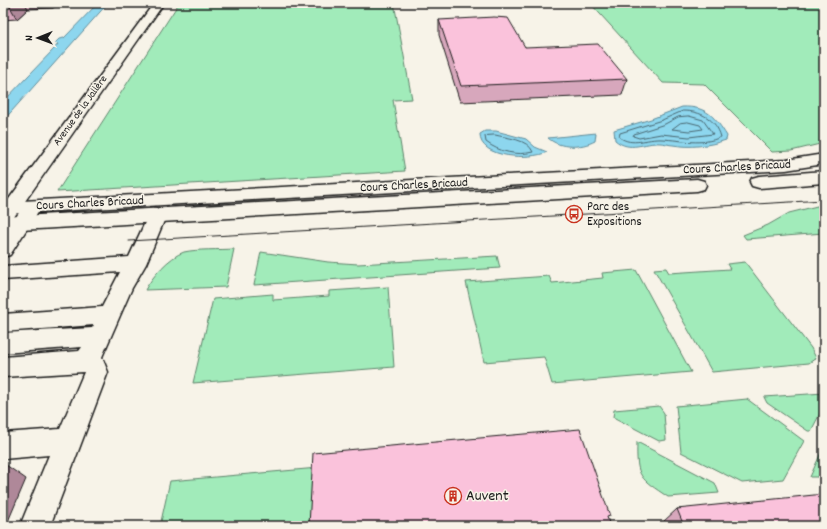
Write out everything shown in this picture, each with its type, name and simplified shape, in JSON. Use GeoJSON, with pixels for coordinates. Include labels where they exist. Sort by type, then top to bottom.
{"type":"FeatureCollection","features":[{"type":"Feature","properties":{"kind":"main road","name":"Cours Charles Bricaud"},"geometry":{"type":"LineString","coordinates":[[8,217],[32,207],[786,165],[824,159]]}},
{"type":"Feature","properties":{"kind":"main road","name":"Cours Charles Bricaud"},"geometry":{"type":"LineString","coordinates":[[8,217],[157,216],[824,177]]}},
{"type":"Feature","properties":{"kind":"street","name":"Avenue de la Jallère"},"geometry":{"type":"LineString","coordinates":[[3,250],[8,217],[159,3]]}},
{"type":"Feature","properties":{"kind":"street"},"geometry":{"type":"LineString","coordinates":[[85,361],[93,351],[122,287],[136,264],[157,216]]}},
{"type":"Feature","properties":{"kind":"street"},"geometry":{"type":"LineString","coordinates":[[3,273],[136,264]]}},
{"type":"Feature","properties":{"kind":"street"},"geometry":{"type":"LineString","coordinates":[[3,323],[109,316]]}},
{"type":"Feature","properties":{"kind":"street"},"geometry":{"type":"LineString","coordinates":[[3,343],[99,337]]}},
{"type":"Feature","properties":{"kind":"street"},"geometry":{"type":"LineString","coordinates":[[3,367],[85,361],[93,363],[96,372],[35,526]]}},
{"type":"Feature","properties":{"kind":"street"},"geometry":{"type":"LineString","coordinates":[[3,446],[69,441]]}},
{"type":"Feature","properties":{"kind":"green space"},"geometry":{"type":"Polygon","coordinates":[[[179,3],[394,3],[412,99],[393,100],[405,171],[57,192],[179,3]]]}},
{"type":"Feature","properties":{"kind":"green space"},"geometry":{"type":"Polygon","coordinates":[[[590,3],[824,3],[824,143],[791,151],[772,152],[704,84],[663,83],[590,3]]]}},
{"type":"Feature","properties":{"kind":"green space"},"geometry":{"type":"Polygon","coordinates":[[[817,206],[824,206],[824,233],[746,239],[743,235],[768,225],[789,213],[817,206]]]}},
{"type":"Feature","properties":{"kind":"green space"},"geometry":{"type":"Polygon","coordinates":[[[234,249],[226,287],[145,290],[152,279],[167,263],[184,252],[195,250],[234,249]]]}},
{"type":"Feature","properties":{"kind":"green space"},"geometry":{"type":"Polygon","coordinates":[[[261,252],[328,262],[358,264],[497,256],[500,268],[254,285],[261,252]]]}},
{"type":"Feature","properties":{"kind":"green space"},"geometry":{"type":"Polygon","coordinates":[[[745,262],[811,348],[816,358],[809,363],[712,372],[654,269],[666,268],[669,273],[730,269],[727,264],[745,262]]]}},
{"type":"Feature","properties":{"kind":"green space"},"geometry":{"type":"Polygon","coordinates":[[[636,270],[691,372],[552,384],[544,357],[484,362],[466,282],[549,276],[552,283],[603,278],[602,273],[636,270]]]}},
{"type":"Feature","properties":{"kind":"green space"},"geometry":{"type":"Polygon","coordinates":[[[388,287],[394,367],[193,383],[213,299],[273,294],[273,300],[329,296],[329,291],[388,287]]]}},
{"type":"Feature","properties":{"kind":"green space"},"geometry":{"type":"Polygon","coordinates":[[[824,393],[824,406],[811,431],[808,431],[767,403],[764,397],[824,393]]]}},
{"type":"Feature","properties":{"kind":"green space"},"geometry":{"type":"Polygon","coordinates":[[[747,399],[804,441],[783,479],[742,483],[681,452],[676,406],[747,399]]]}},
{"type":"Feature","properties":{"kind":"green space"},"geometry":{"type":"Polygon","coordinates":[[[659,406],[664,413],[666,440],[659,441],[613,417],[614,410],[659,406]]]}},
{"type":"Feature","properties":{"kind":"green space"},"geometry":{"type":"Polygon","coordinates":[[[637,442],[715,483],[719,493],[668,497],[646,481],[642,476],[637,463],[637,442]]]}},
{"type":"Feature","properties":{"kind":"green space"},"geometry":{"type":"Polygon","coordinates":[[[824,446],[823,485],[818,477],[810,477],[824,446]]]}},
{"type":"Feature","properties":{"kind":"green space"},"geometry":{"type":"Polygon","coordinates":[[[318,468],[315,526],[160,526],[170,481],[318,468]]]}},
{"type":"Feature","properties":{"kind":"water"},"geometry":{"type":"Polygon","coordinates":[[[98,3],[108,3],[3,121],[3,102],[54,49],[58,44],[55,43],[59,39],[64,38],[98,3]]]}},
{"type":"Feature","properties":{"kind":"water"},"geometry":{"type":"Polygon","coordinates":[[[682,107],[698,108],[709,114],[714,118],[727,136],[726,140],[700,146],[679,146],[654,143],[626,146],[615,140],[614,130],[651,119],[682,107]]]}},
{"type":"Feature","properties":{"kind":"water"},"geometry":{"type":"Polygon","coordinates":[[[485,131],[496,131],[526,139],[535,147],[547,152],[530,156],[497,153],[488,148],[482,142],[480,134],[485,131]]]}},
{"type":"Feature","properties":{"kind":"water"},"geometry":{"type":"Polygon","coordinates":[[[596,133],[595,141],[578,146],[565,146],[553,142],[548,138],[596,133]]]}},
{"type":"Feature","properties":{"kind":"building"},"geometry":{"type":"Polygon","coordinates":[[[3,3],[12,3],[3,6],[3,3]]]}},
{"type":"Feature","properties":{"kind":"building"},"geometry":{"type":"Polygon","coordinates":[[[494,17],[508,18],[525,47],[598,44],[627,79],[461,86],[439,20],[494,17]]]}},
{"type":"Feature","properties":{"kind":"building","name":"Auvent"},"geometry":{"type":"Polygon","coordinates":[[[580,429],[610,516],[607,517],[610,526],[309,526],[313,453],[580,429]]]}},
{"type":"Feature","properties":{"kind":"building"},"geometry":{"type":"Polygon","coordinates":[[[3,465],[6,465],[3,472],[3,465]]]}},
{"type":"Feature","properties":{"kind":"building"},"geometry":{"type":"Polygon","coordinates":[[[824,494],[824,526],[684,526],[677,509],[824,494]]]}},
{"type":"Feature","properties":{"kind":"tram line"},"geometry":{"type":"LineString","coordinates":[[129,241],[824,200]]}},
{"type":"Feature","properties":{"kind":"place","name":"Parc des Expositions"},"geometry":{"type":"Point","coordinates":[574,214]}},
{"type":"Feature","properties":{"kind":"place","name":"Auvent"},"geometry":{"type":"Point","coordinates":[453,496]}}]}
